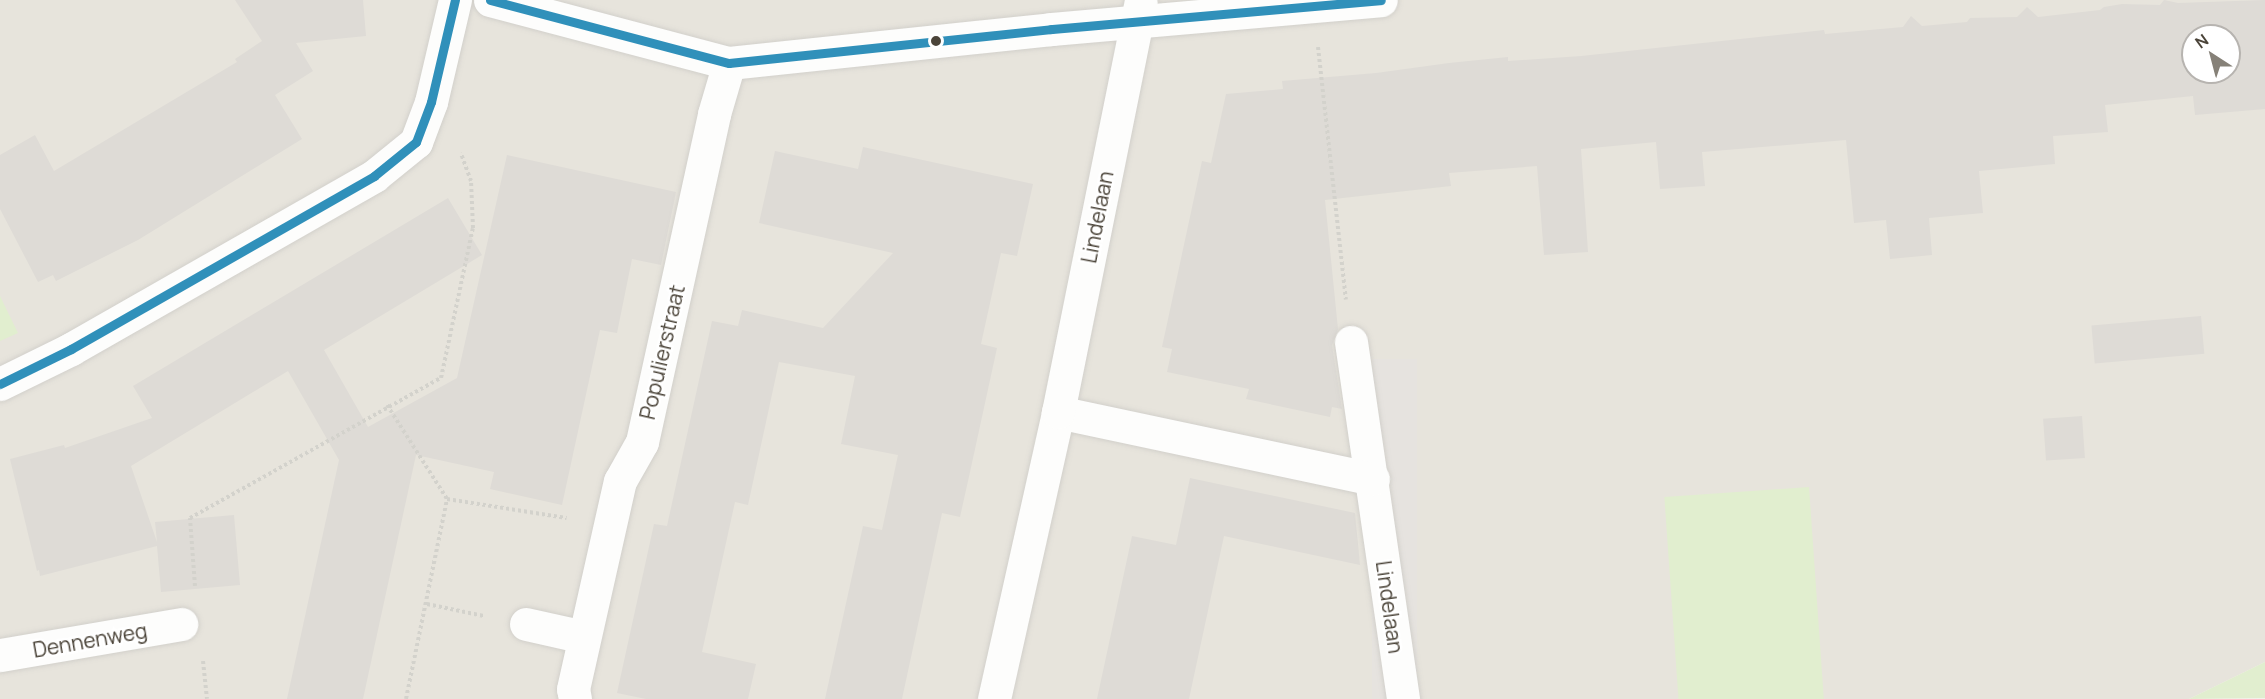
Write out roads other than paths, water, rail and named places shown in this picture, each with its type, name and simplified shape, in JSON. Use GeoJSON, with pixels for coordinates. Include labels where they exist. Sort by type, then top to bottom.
{"type":"FeatureCollection","features":[{"type":"Feature","properties":{"kind":"street"},"geometry":{"type":"LineString","coordinates":[[0,384],[71,349],[374,176],[416,142],[431,102],[455,0]]}},
{"type":"Feature","properties":{"kind":"street"},"geometry":{"type":"LineString","coordinates":[[490,0],[729,63],[1140,11],[1314,6],[1382,0]]}},
{"type":"Feature","properties":{"kind":"street","name":"Lindelaan"},"geometry":{"type":"LineString","coordinates":[[994,699],[1058,412],[1140,11]]}},
{"type":"Feature","properties":{"kind":"street","name":"Populierstraat"},"geometry":{"type":"LineString","coordinates":[[575,699],[573,689],[620,481],[642,442],[714,114],[729,63]]}},
{"type":"Feature","properties":{"kind":"street","name":"Lindelaan"},"geometry":{"type":"LineString","coordinates":[[1351,342],[1373,479],[1403,699]]}},
{"type":"Feature","properties":{"kind":"street"},"geometry":{"type":"LineString","coordinates":[[1058,412],[1373,479]]}},
{"type":"Feature","properties":{"kind":"street","name":"Dennenweg"},"geometry":{"type":"LineString","coordinates":[[0,655],[181,624]]}},
{"type":"Feature","properties":{"kind":"street"},"geometry":{"type":"LineString","coordinates":[[526,624],[584,637]]}}]}
